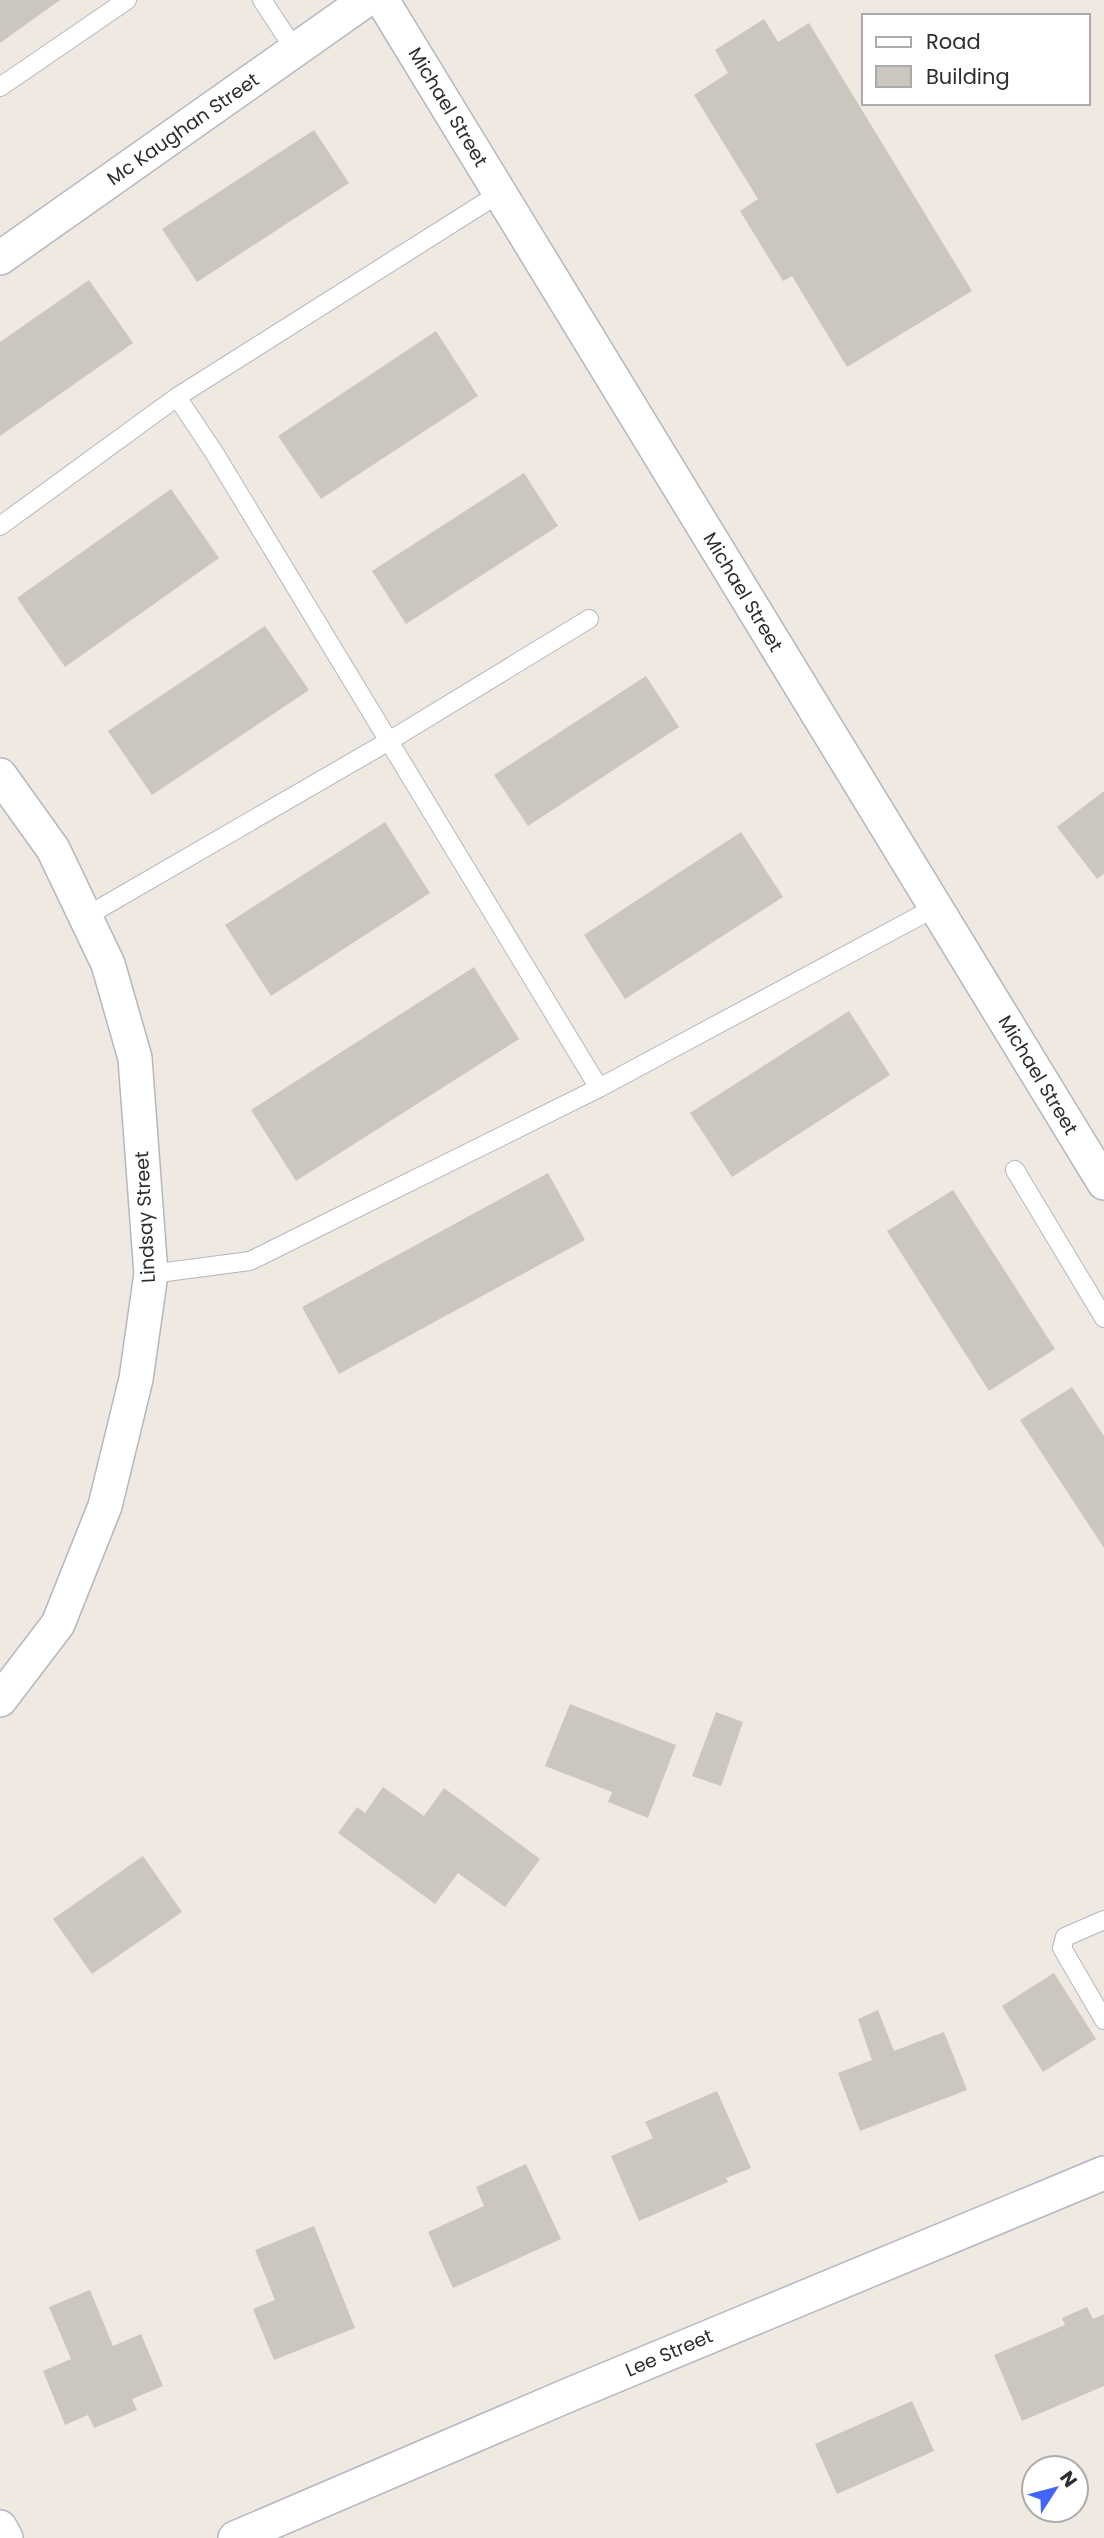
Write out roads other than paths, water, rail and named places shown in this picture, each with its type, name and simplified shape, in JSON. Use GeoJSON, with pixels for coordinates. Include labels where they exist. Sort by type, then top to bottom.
{"type":"FeatureCollection","features":[{"type":"Feature","properties":{"kind":"street","name":"Mc Kaughan Street"},"geometry":{"type":"LineString","coordinates":[[0,258],[366,0]]}},
{"type":"Feature","properties":{"kind":"street","name":"Michael Street"},"geometry":{"type":"LineString","coordinates":[[382,0],[1104,1183]]}},
{"type":"Feature","properties":{"kind":"street","name":"Lindsay Street"},"geometry":{"type":"LineString","coordinates":[[0,775],[53,849],[107,964],[135,1058],[151,1275],[136,1379],[105,1506],[58,1624],[0,1700]]}},
{"type":"Feature","properties":{"kind":"street","name":"Lee Street"},"geometry":{"type":"LineString","coordinates":[[235,2538],[571,2394],[1104,2173]]}},
{"type":"Feature","properties":{"kind":"street"},"geometry":{"type":"LineString","coordinates":[[0,2527],[6,2538]]}},
{"type":"Feature","properties":{"kind":"lane"},"geometry":{"type":"LineString","coordinates":[[0,87],[127,0]]}},
{"type":"Feature","properties":{"kind":"lane"},"geometry":{"type":"LineString","coordinates":[[262,0],[295,50]]}},
{"type":"Feature","properties":{"kind":"lane"},"geometry":{"type":"LineString","coordinates":[[0,526],[177,397],[500,192]]}},
{"type":"Feature","properties":{"kind":"lane"},"geometry":{"type":"LineString","coordinates":[[177,397],[222,466],[599,1088]]}},
{"type":"Feature","properties":{"kind":"lane"},"geometry":{"type":"LineString","coordinates":[[85,917],[389,741],[589,619]]}},
{"type":"Feature","properties":{"kind":"lane"},"geometry":{"type":"LineString","coordinates":[[151,1275],[250,1261],[599,1088],[936,908]]}},
{"type":"Feature","properties":{"kind":"lane"},"geometry":{"type":"LineString","coordinates":[[1015,1170],[1104,1318]]}},
{"type":"Feature","properties":{"kind":"lane"},"geometry":{"type":"LineString","coordinates":[[1104,1920],[1065,1937],[1062,1948],[1104,2020]]}}]}
